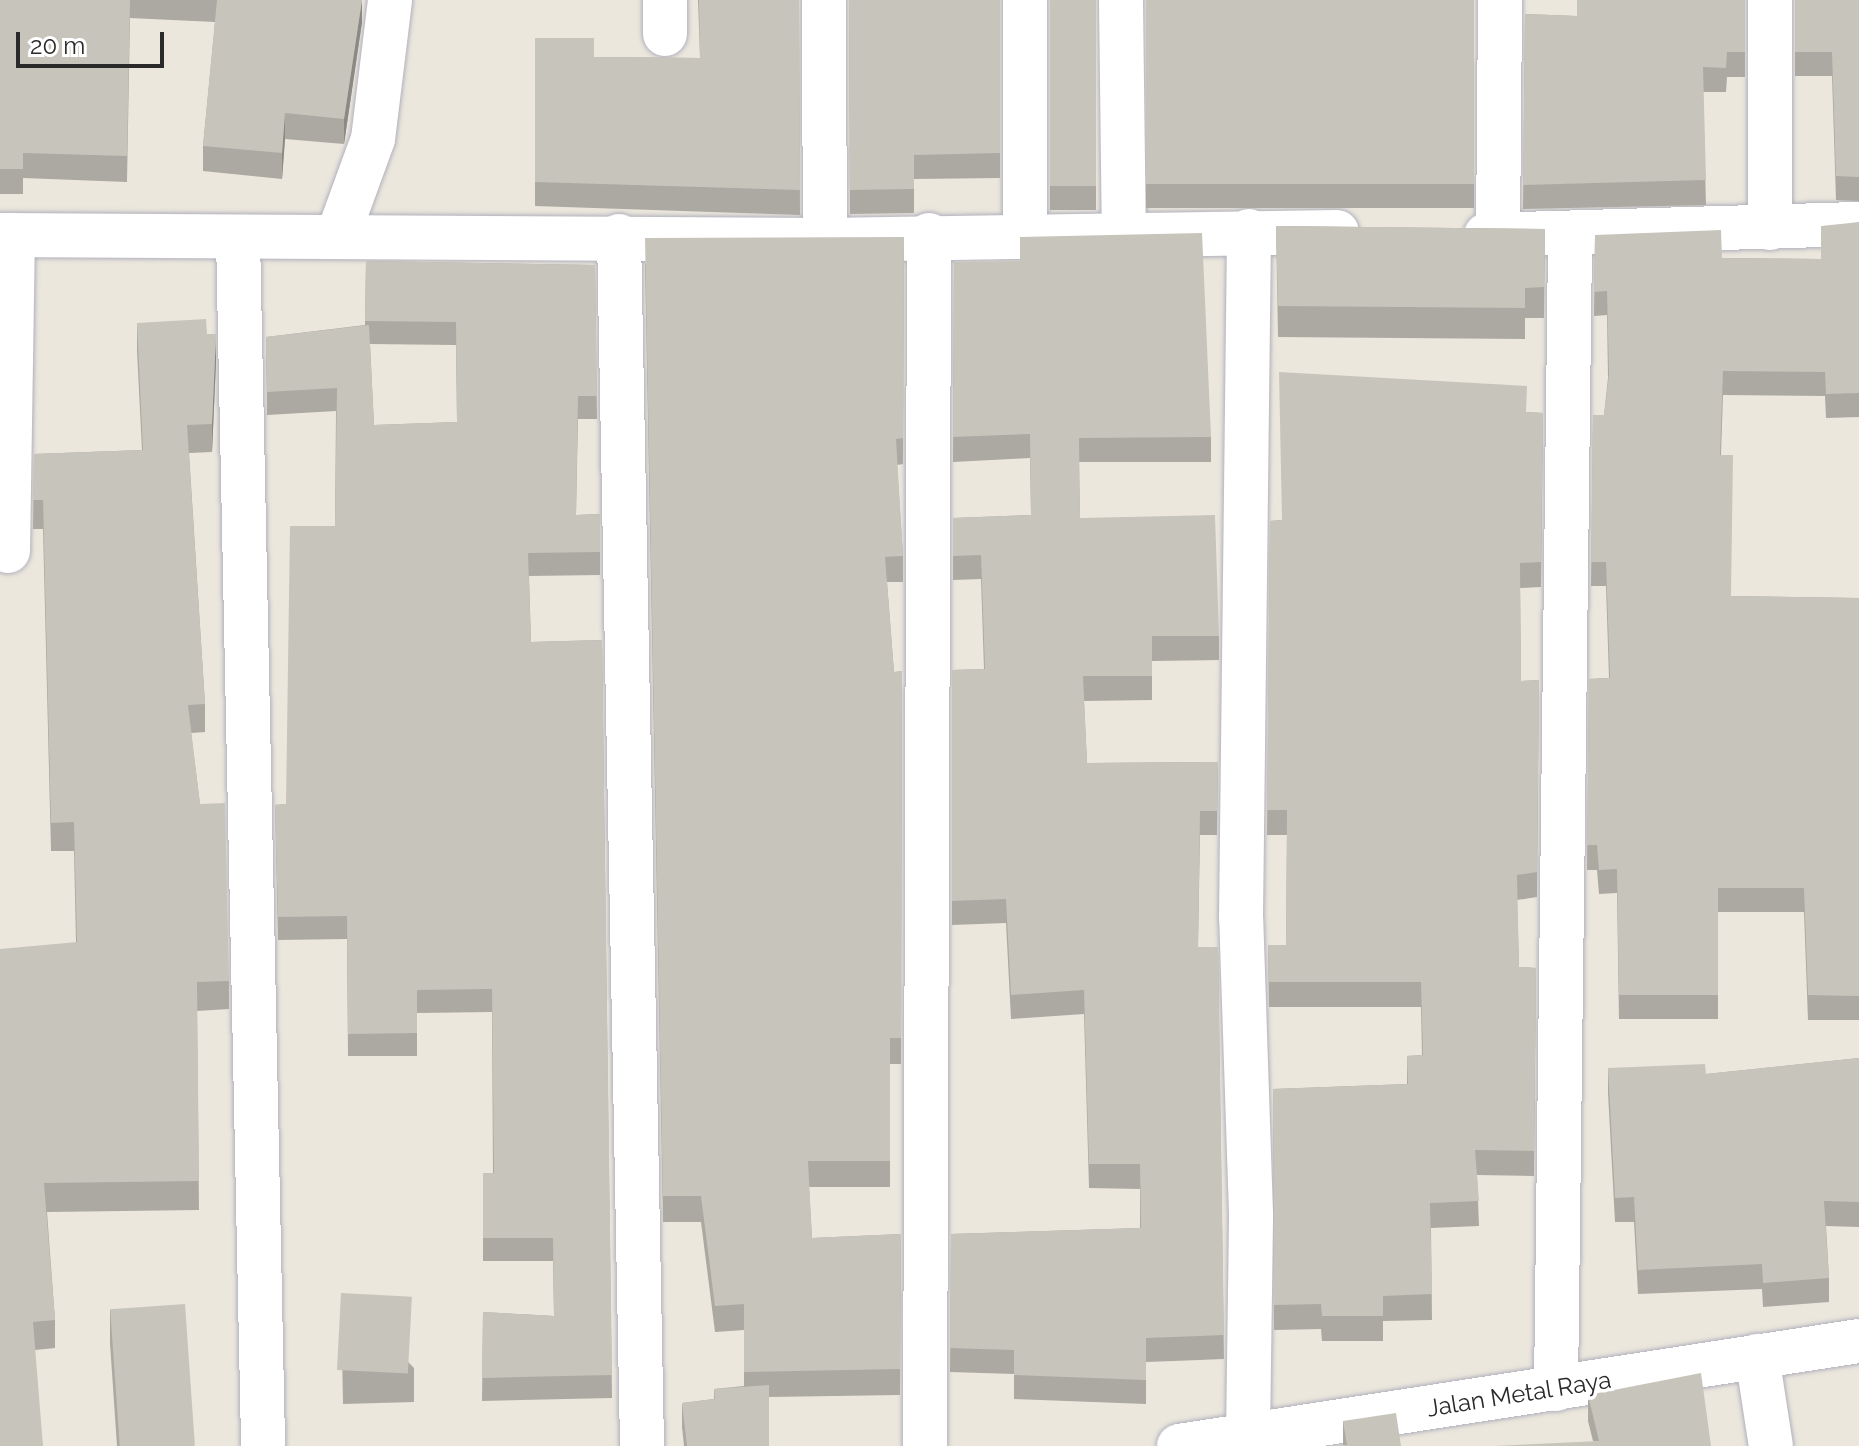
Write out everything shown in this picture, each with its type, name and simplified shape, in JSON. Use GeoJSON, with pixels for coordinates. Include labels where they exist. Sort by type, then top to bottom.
{"type":"FeatureCollection","features":[{"type":"Feature","properties":{"kind":"street"},"geometry":{"type":"LineString","coordinates":[[338,235],[373,139],[390,0]]}},
{"type":"Feature","properties":{"kind":"street"},"geometry":{"type":"LineString","coordinates":[[824,0],[825,240]]}},
{"type":"Feature","properties":{"kind":"street"},"geometry":{"type":"LineString","coordinates":[[1025,0],[1025,234]]}},
{"type":"Feature","properties":{"kind":"street"},"geometry":{"type":"LineString","coordinates":[[1121,0],[1124,233]]}},
{"type":"Feature","properties":{"kind":"street"},"geometry":{"type":"LineString","coordinates":[[1498,235],[1500,0]]}},
{"type":"Feature","properties":{"kind":"street"},"geometry":{"type":"LineString","coordinates":[[1770,0],[1770,228]]}},
{"type":"Feature","properties":{"kind":"street"},"geometry":{"type":"LineString","coordinates":[[1436,234],[1570,235],[1859,224]]}},
{"type":"Feature","properties":{"kind":"street"},"geometry":{"type":"LineString","coordinates":[[1248,1435],[1251,1214],[1241,918],[1249,231]]}},
{"type":"Feature","properties":{"kind":"street"},"geometry":{"type":"LineString","coordinates":[[8,551],[7,235],[238,238],[338,235],[619,236],[825,240],[929,235],[1249,231],[1374,233]]}},
{"type":"Feature","properties":{"kind":"street"},"geometry":{"type":"LineString","coordinates":[[925,1446],[929,235]]}},
{"type":"Feature","properties":{"kind":"street"},"geometry":{"type":"LineString","coordinates":[[1556,1389],[1570,235]]}},
{"type":"Feature","properties":{"kind":"street"},"geometry":{"type":"LineString","coordinates":[[619,236],[642,1446]]}},
{"type":"Feature","properties":{"kind":"street"},"geometry":{"type":"LineString","coordinates":[[238,238],[263,1446]]}},
{"type":"Feature","properties":{"kind":"street","name":"Jalan Metal Raya"},"geometry":{"type":"LineString","coordinates":[[1179,1446],[1248,1435],[1333,1434],[1556,1389],[1859,1341]]}},
{"type":"Feature","properties":{"kind":"street"},"geometry":{"type":"LineString","coordinates":[[1757,1356],[1771,1446]]}},
{"type":"Feature","properties":{"kind":"building"},"geometry":{"type":"Polygon","coordinates":[[[0,0],[130,0],[127,156],[23,153],[23,169],[0,169],[0,0]]]}},
{"type":"Feature","properties":{"kind":"building"},"geometry":{"type":"Polygon","coordinates":[[[217,0],[362,0],[344,119],[285,113],[282,153],[203,146],[217,0]]]}},
{"type":"Feature","properties":{"kind":"building"},"geometry":{"type":"Polygon","coordinates":[[[699,0],[799,0],[800,190],[535,182],[535,38],[594,38],[594,57],[700,58],[699,0]]]}},
{"type":"Feature","properties":{"kind":"building"},"geometry":{"type":"Polygon","coordinates":[[[849,0],[1000,0],[1000,153],[914,155],[914,189],[850,190],[849,0]]]}},
{"type":"Feature","properties":{"kind":"building"},"geometry":{"type":"Polygon","coordinates":[[[1050,0],[1096,0],[1096,186],[1050,186],[1050,0]]]}},
{"type":"Feature","properties":{"kind":"building"},"geometry":{"type":"Polygon","coordinates":[[[1146,0],[1474,0],[1474,184],[1146,184],[1146,0]]]}},
{"type":"Feature","properties":{"kind":"building"},"geometry":{"type":"Polygon","coordinates":[[[1577,0],[1745,0],[1745,52],[1727,52],[1726,68],[1703,67],[1706,180],[1523,185],[1525,14],[1577,16],[1577,0]]]}},
{"type":"Feature","properties":{"kind":"building"},"geometry":{"type":"Polygon","coordinates":[[[1795,0],[1859,0],[1859,177],[1836,176],[1832,52],[1795,52],[1795,0]]]}},
{"type":"Feature","properties":{"kind":"building"},"geometry":{"type":"Polygon","coordinates":[[[1859,222],[1859,393],[1826,394],[1825,372],[1723,371],[1720,455],[1733,455],[1731,596],[1859,598],[1859,996],[1808,995],[1804,888],[1718,888],[1718,995],[1619,995],[1617,869],[1599,870],[1597,845],[1587,845],[1589,679],[1610,678],[1606,562],[1591,562],[1593,415],[1604,415],[1609,374],[1607,291],[1594,292],[1595,235],[1721,230],[1722,258],[1821,259],[1821,226],[1859,222]]]}},
{"type":"Feature","properties":{"kind":"building"},"geometry":{"type":"Polygon","coordinates":[[[1276,226],[1545,229],[1544,287],[1525,288],[1525,308],[1278,306],[1276,226]]]}},
{"type":"Feature","properties":{"kind":"building"},"geometry":{"type":"Polygon","coordinates":[[[1202,233],[1211,437],[1079,438],[1080,518],[1215,515],[1219,636],[1152,636],[1152,676],[1083,676],[1087,763],[1218,762],[1217,811],[1200,811],[1198,947],[1218,947],[1224,1335],[1146,1338],[1146,1380],[1014,1375],[1014,1350],[950,1348],[951,1234],[1141,1228],[1140,1164],[1089,1164],[1084,990],[1011,995],[1006,899],[952,901],[952,670],[985,669],[981,555],[953,556],[953,518],[1031,515],[1030,434],[953,437],[954,262],[1020,261],[1020,237],[1202,233]]]}},
{"type":"Feature","properties":{"kind":"building"},"geometry":{"type":"Polygon","coordinates":[[[904,237],[903,438],[896,439],[903,556],[885,557],[894,672],[902,671],[901,1038],[890,1038],[890,1161],[808,1161],[812,1238],[901,1234],[900,1369],[744,1372],[744,1304],[715,1306],[701,1196],[663,1196],[645,238],[904,237]]]}},
{"type":"Feature","properties":{"kind":"building"},"geometry":{"type":"Polygon","coordinates":[[[366,261],[595,265],[597,396],[578,396],[576,515],[600,514],[600,552],[528,553],[531,642],[602,640],[612,1375],[482,1378],[483,1312],[554,1316],[553,1238],[483,1238],[483,1173],[494,1173],[492,989],[417,990],[417,1033],[348,1034],[347,916],[278,917],[275,805],[286,804],[290,526],[335,526],[337,388],[267,392],[266,337],[369,325],[374,425],[457,422],[456,322],[365,321],[366,261]]]}},
{"type":"Feature","properties":{"kind":"building"},"geometry":{"type":"Polygon","coordinates":[[[206,319],[207,334],[216,334],[212,424],[187,425],[205,704],[188,705],[200,804],[225,803],[229,981],[197,982],[199,1181],[44,1183],[55,1320],[33,1322],[43,1446],[0,1446],[0,949],[77,942],[74,822],[51,823],[43,500],[33,500],[34,454],[143,450],[137,323],[206,319]]]}},
{"type":"Feature","properties":{"kind":"building"},"geometry":{"type":"Polygon","coordinates":[[[1279,372],[1527,386],[1526,412],[1543,413],[1541,562],[1520,563],[1521,681],[1539,680],[1537,872],[1517,875],[1519,967],[1536,968],[1534,1151],[1475,1150],[1479,1201],[1430,1203],[1432,1294],[1383,1296],[1383,1316],[1322,1316],[1321,1304],[1274,1305],[1273,1089],[1408,1084],[1407,1056],[1423,1055],[1421,982],[1269,982],[1268,945],[1286,945],[1287,810],[1267,810],[1270,521],[1282,520],[1279,372]]]}},
{"type":"Feature","properties":{"kind":"building"},"geometry":{"type":"Polygon","coordinates":[[[1859,1058],[1859,1202],[1824,1201],[1829,1278],[1763,1283],[1762,1264],[1638,1270],[1634,1197],[1615,1198],[1608,1068],[1705,1064],[1706,1074],[1859,1058]]]}},
{"type":"Feature","properties":{"kind":"building"},"geometry":{"type":"Polygon","coordinates":[[[341,1293],[412,1297],[408,1374],[337,1370],[341,1293]]]}},
{"type":"Feature","properties":{"kind":"building"},"geometry":{"type":"Polygon","coordinates":[[[185,1304],[195,1446],[120,1446],[110,1309],[185,1304]]]}},
{"type":"Feature","properties":{"kind":"building"},"geometry":{"type":"Polygon","coordinates":[[[1701,1373],[1711,1446],[1494,1446],[1599,1441],[1588,1395],[1701,1373]]]}},
{"type":"Feature","properties":{"kind":"building"},"geometry":{"type":"Polygon","coordinates":[[[769,1385],[769,1446],[687,1446],[682,1403],[715,1399],[714,1389],[769,1385]]]}},
{"type":"Feature","properties":{"kind":"building"},"geometry":{"type":"Polygon","coordinates":[[[1396,1413],[1401,1446],[1336,1446],[1347,1445],[1343,1421],[1396,1413]]]}}]}
